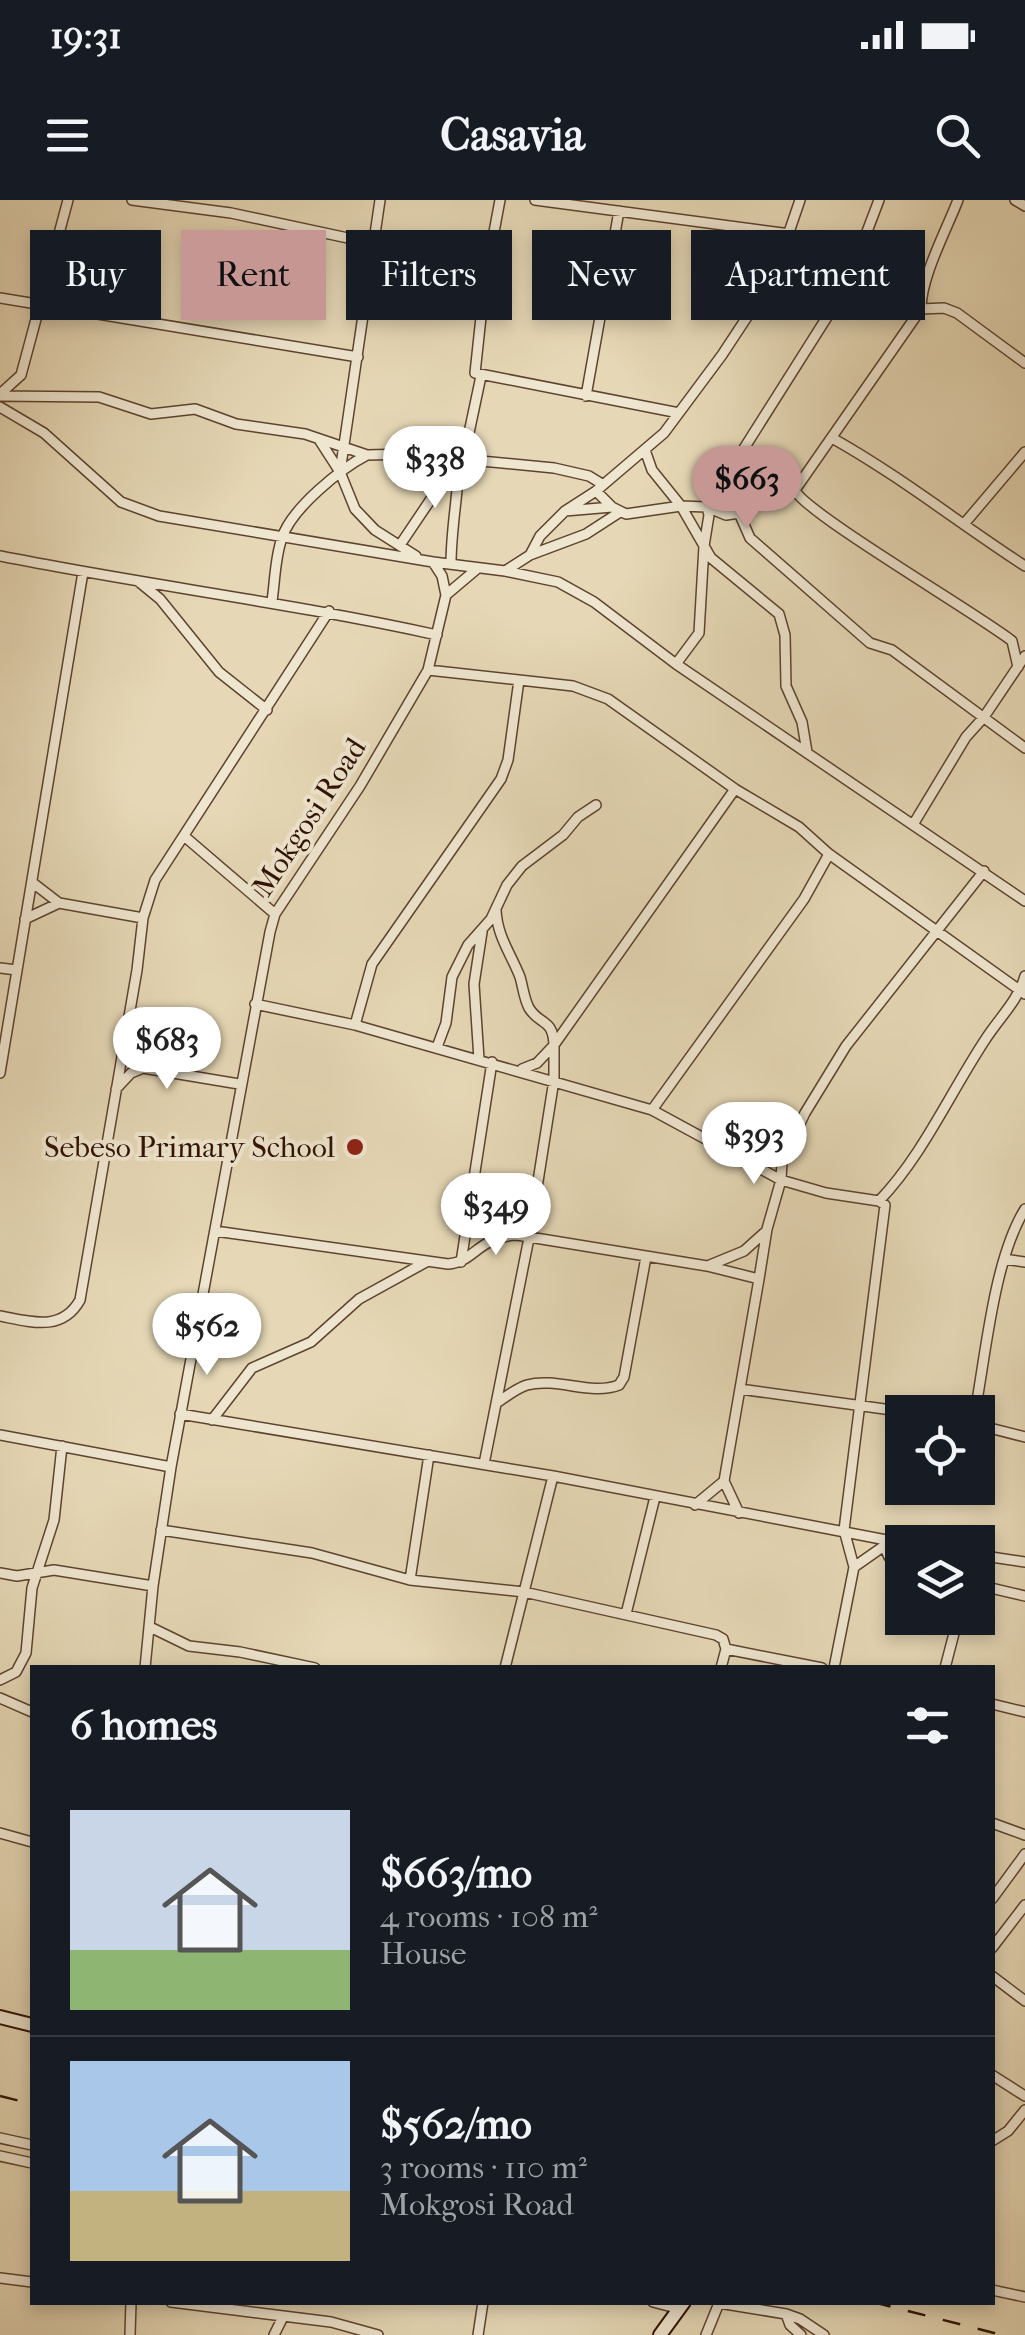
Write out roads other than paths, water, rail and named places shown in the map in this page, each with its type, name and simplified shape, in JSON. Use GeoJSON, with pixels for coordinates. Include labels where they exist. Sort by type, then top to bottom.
{"type":"FeatureCollection","features":[{"type":"Feature","properties":{"kind":"street"},"geometry":{"type":"LineString","coordinates":[[60,230],[68,200]]}},
{"type":"Feature","properties":{"kind":"street"},"geometry":{"type":"LineString","coordinates":[[132,200],[231,213],[346,238]]}},
{"type":"Feature","properties":{"kind":"street"},"geometry":{"type":"LineString","coordinates":[[374,230],[380,200]]}},
{"type":"Feature","properties":{"kind":"street"},"geometry":{"type":"LineString","coordinates":[[500,200],[475,373],[679,413]]}},
{"type":"Feature","properties":{"kind":"street"},"geometry":{"type":"LineString","coordinates":[[535,200],[762,230]]}},
{"type":"Feature","properties":{"kind":"street"},"geometry":{"type":"LineString","coordinates":[[791,230],[800,200]]}},
{"type":"Feature","properties":{"kind":"street"},"geometry":{"type":"LineString","coordinates":[[676,664],[697,638],[701,625],[707,507],[846,287],[879,200]]}},
{"type":"Feature","properties":{"kind":"street"},"geometry":{"type":"LineString","coordinates":[[925,284],[958,200]]}},
{"type":"Feature","properties":{"kind":"street"},"geometry":{"type":"LineString","coordinates":[[1015,200],[1025,206]]}},
{"type":"Feature","properties":{"kind":"street"},"geometry":{"type":"LineString","coordinates":[[586,396],[619,210]]}},
{"type":"Feature","properties":{"kind":"street"},"geometry":{"type":"LineString","coordinates":[[0,298],[30,303]]}},
{"type":"Feature","properties":{"kind":"street"},"geometry":{"type":"LineString","coordinates":[[925,309],[957,312],[1025,363]]}},
{"type":"Feature","properties":{"kind":"street"},"geometry":{"type":"LineString","coordinates":[[0,395],[21,375],[35,320]]}},
{"type":"Feature","properties":{"kind":"street"},"geometry":{"type":"LineString","coordinates":[[135,320],[358,357]]}},
{"type":"Feature","properties":{"kind":"street"},"geometry":{"type":"LineString","coordinates":[[340,472],[362,320]]}},
{"type":"Feature","properties":{"kind":"street"},"geometry":{"type":"LineString","coordinates":[[530,554],[546,529],[645,450],[679,413],[743,320]]}},
{"type":"Feature","properties":{"kind":"street"},"geometry":{"type":"LineString","coordinates":[[795,490],[913,320]]}},
{"type":"Feature","properties":{"kind":"street"},"geometry":{"type":"LineString","coordinates":[[400,546],[466,447],[481,376]]}},
{"type":"Feature","properties":{"kind":"street"},"geometry":{"type":"LineString","coordinates":[[0,395],[99,396],[151,414],[194,409],[236,424],[318,439],[366,455],[460,458],[572,471],[599,488],[616,510]]}},
{"type":"Feature","properties":{"kind":"street"},"geometry":{"type":"LineString","coordinates":[[0,407],[44,433],[121,502],[159,516],[420,560],[506,570],[558,582],[594,602],[676,664],[1025,901]]}},
{"type":"Feature","properties":{"kind":"street"},"geometry":{"type":"LineString","coordinates":[[832,438],[914,487],[1025,566]]}},
{"type":"Feature","properties":{"kind":"street"},"geometry":{"type":"LineString","coordinates":[[318,439],[340,472],[355,508],[374,530],[420,560]]}},
{"type":"Feature","properties":{"kind":"street"},"geometry":{"type":"LineString","coordinates":[[745,448],[752,466],[774,485],[795,490]]}},
{"type":"Feature","properties":{"kind":"street"},"geometry":{"type":"LineString","coordinates":[[645,450],[652,470],[723,570],[778,614],[785,635],[786,686],[802,722],[807,752]]}},
{"type":"Feature","properties":{"kind":"street"},"geometry":{"type":"LineString","coordinates":[[964,524],[1025,452]]}},
{"type":"Feature","properties":{"kind":"street"},"geometry":{"type":"LineString","coordinates":[[272,601],[282,536],[309,500],[366,455]]}},
{"type":"Feature","properties":{"kind":"street"},"geometry":{"type":"LineString","coordinates":[[451,564],[460,458]]}},
{"type":"Feature","properties":{"kind":"street"},"geometry":{"type":"LineString","coordinates":[[566,511],[654,512],[681,506],[707,507],[726,515],[739,513],[774,485]]}},
{"type":"Feature","properties":{"kind":"street"},"geometry":{"type":"LineString","coordinates":[[795,490],[797,497],[813,509],[1018,640],[1018,667]]}},
{"type":"Feature","properties":{"kind":"street"},"geometry":{"type":"LineString","coordinates":[[506,570],[530,554],[586,534],[616,510]]}},
{"type":"Feature","properties":{"kind":"street"},"geometry":{"type":"LineString","coordinates":[[739,513],[750,538],[870,643],[892,650],[1025,748]]}},
{"type":"Feature","properties":{"kind":"street"},"geometry":{"type":"LineString","coordinates":[[0,556],[329,611],[437,635]]}},
{"type":"Feature","properties":{"kind":"street"},"geometry":{"type":"LineString","coordinates":[[434,562],[446,595],[478,568]]}},
{"type":"Feature","properties":{"kind":"street"},"geometry":{"type":"LineString","coordinates":[[0,1073],[83,572]]}},
{"type":"Feature","properties":{"kind":"street"},"geometry":{"type":"LineString","coordinates":[[136,580],[160,600],[219,672],[267,710]]}},
{"type":"Feature","properties":{"kind":"street","name":"Mokgosi Road"},"geometry":{"type":"LineString","coordinates":[[146,1665],[153,1586],[180,1414],[275,914],[360,786],[428,670],[446,595]]}},
{"type":"Feature","properties":{"kind":"street"},"geometry":{"type":"LineString","coordinates":[[0,1316],[43,1324],[56,1322],[73,1312],[80,1300],[143,918],[156,880],[329,611]]}},
{"type":"Feature","properties":{"kind":"street"},"geometry":{"type":"LineString","coordinates":[[914,823],[966,737],[1025,656]]}},
{"type":"Feature","properties":{"kind":"street"},"geometry":{"type":"LineString","coordinates":[[428,670],[573,686],[608,699],[736,789],[799,827],[828,854],[1023,993]]}},
{"type":"Feature","properties":{"kind":"street"},"geometry":{"type":"LineString","coordinates":[[354,1024],[372,964],[501,779],[508,760],[519,680]]}},
{"type":"Feature","properties":{"kind":"street"},"geometry":{"type":"LineString","coordinates":[[519,1070],[536,1063],[554,1045],[736,789]]}},
{"type":"Feature","properties":{"kind":"street"},"geometry":{"type":"LineString","coordinates":[[437,1047],[446,1023],[452,977],[468,944],[496,910],[507,885],[522,866],[596,805]]}},
{"type":"Feature","properties":{"kind":"street"},"geometry":{"type":"LineString","coordinates":[[184,836],[275,914]]}},
{"type":"Feature","properties":{"kind":"street"},"geometry":{"type":"LineString","coordinates":[[652,1110],[804,899],[828,854]]}},
{"type":"Feature","properties":{"kind":"street"},"geometry":{"type":"LineString","coordinates":[[739,1513],[724,1482],[767,1229],[784,1154],[846,1046],[984,872]]}},
{"type":"Feature","properties":{"kind":"street"},"geometry":{"type":"LineString","coordinates":[[33,884],[59,904],[143,918]]}},
{"type":"Feature","properties":{"kind":"street"},"geometry":{"type":"LineString","coordinates":[[24,919],[59,904]]}},
{"type":"Feature","properties":{"kind":"street"},"geometry":{"type":"LineString","coordinates":[[484,1464],[529,1238],[554,1080],[552,1029],[529,1008],[498,932],[496,910]]}},
{"type":"Feature","properties":{"kind":"street"},"geometry":{"type":"LineString","coordinates":[[479,1059],[474,984],[482,928]]}},
{"type":"Feature","properties":{"kind":"street"},"geometry":{"type":"LineString","coordinates":[[0,968],[17,970]]}},
{"type":"Feature","properties":{"kind":"street"},"geometry":{"type":"LineString","coordinates":[[878,1201],[903,1173],[986,1038],[1023,993],[1025,976]]}},
{"type":"Feature","properties":{"kind":"street"},"geometry":{"type":"LineString","coordinates":[[255,1004],[354,1024],[652,1110],[781,1180],[885,1205],[844,1530],[854,1567],[835,1665]]}},
{"type":"Feature","properties":{"kind":"street"},"geometry":{"type":"LineString","coordinates":[[121,1048],[144,1068]]}},
{"type":"Feature","properties":{"kind":"street"},"geometry":{"type":"LineString","coordinates":[[461,1262],[492,1062]]}},
{"type":"Feature","properties":{"kind":"street"},"geometry":{"type":"LineString","coordinates":[[116,1089],[131,1073],[144,1068],[240,1084]]}},
{"type":"Feature","properties":{"kind":"street"},"geometry":{"type":"LineString","coordinates":[[978,1395],[1004,1259],[1025,1208]]}},
{"type":"Feature","properties":{"kind":"street"},"geometry":{"type":"LineString","coordinates":[[707,1266],[744,1250],[767,1229]]}},
{"type":"Feature","properties":{"kind":"street"},"geometry":{"type":"LineString","coordinates":[[215,1231],[426,1262],[461,1262],[500,1236],[529,1238],[707,1266],[759,1279]]}},
{"type":"Feature","properties":{"kind":"street"},"geometry":{"type":"LineString","coordinates":[[498,1402],[523,1386],[535,1384],[604,1388],[619,1384],[624,1377],[646,1257]]}},
{"type":"Feature","properties":{"kind":"street"},"geometry":{"type":"LineString","coordinates":[[1004,1259],[1025,1262]]}},
{"type":"Feature","properties":{"kind":"street"},"geometry":{"type":"LineString","coordinates":[[212,1420],[252,1368],[310,1342],[360,1299],[426,1262]]}},
{"type":"Feature","properties":{"kind":"street"},"geometry":{"type":"LineString","coordinates":[[740,1389],[885,1408]]}},
{"type":"Feature","properties":{"kind":"street"},"geometry":{"type":"LineString","coordinates":[[180,1414],[553,1476],[844,1530],[884,1543]]}},
{"type":"Feature","properties":{"kind":"street"},"geometry":{"type":"LineString","coordinates":[[995,1430],[1025,1437]]}},
{"type":"Feature","properties":{"kind":"street"},"geometry":{"type":"LineString","coordinates":[[0,1435],[171,1467]]}},
{"type":"Feature","properties":{"kind":"street"},"geometry":{"type":"LineString","coordinates":[[0,1680],[22,1664],[36,1573],[51,1536],[62,1446]]}},
{"type":"Feature","properties":{"kind":"street"},"geometry":{"type":"LineString","coordinates":[[410,1580],[429,1454]]}},
{"type":"Feature","properties":{"kind":"street"},"geometry":{"type":"LineString","coordinates":[[507,1665],[553,1476]]}},
{"type":"Feature","properties":{"kind":"street"},"geometry":{"type":"LineString","coordinates":[[695,1505],[724,1482]]}},
{"type":"Feature","properties":{"kind":"street"},"geometry":{"type":"LineString","coordinates":[[626,1614],[655,1497]]}},
{"type":"Feature","properties":{"kind":"street"},"geometry":{"type":"LineString","coordinates":[[161,1530],[312,1553],[410,1580],[524,1592],[716,1635],[723,1639],[726,1649],[722,1665]]}},
{"type":"Feature","properties":{"kind":"street"},"geometry":{"type":"LineString","coordinates":[[854,1567],[884,1543]]}},
{"type":"Feature","properties":{"kind":"street"},"geometry":{"type":"LineString","coordinates":[[995,1558],[1025,1562]]}},
{"type":"Feature","properties":{"kind":"street"},"geometry":{"type":"LineString","coordinates":[[0,1573],[18,1576],[54,1570],[153,1586]]}},
{"type":"Feature","properties":{"kind":"street"},"geometry":{"type":"LineString","coordinates":[[995,1589],[1025,1596]]}},
{"type":"Feature","properties":{"kind":"street"},"geometry":{"type":"LineString","coordinates":[[150,1628],[190,1646],[301,1665]]}},
{"type":"Feature","properties":{"kind":"street"},"geometry":{"type":"LineString","coordinates":[[946,1665],[954,1635]]}},
{"type":"Feature","properties":{"kind":"street"},"geometry":{"type":"LineString","coordinates":[[726,1649],[807,1665]]}},
{"type":"Feature","properties":{"kind":"street"},"geometry":{"type":"LineString","coordinates":[[0,1698],[30,1711]]}},
{"type":"Feature","properties":{"kind":"street"},"geometry":{"type":"LineString","coordinates":[[995,1705],[1025,1712]]}},
{"type":"Feature","properties":{"kind":"street"},"geometry":{"type":"LineString","coordinates":[[995,1824],[1025,1835]]}},
{"type":"Feature","properties":{"kind":"street"},"geometry":{"type":"LineString","coordinates":[[0,1833],[30,1841]]}},
{"type":"Feature","properties":{"kind":"street"},"geometry":{"type":"LineString","coordinates":[[995,1895],[1024,1856]]}},
{"type":"Feature","properties":{"kind":"street"},"geometry":{"type":"LineString","coordinates":[[995,1944],[1025,1905]]}},
{"type":"Feature","properties":{"kind":"street"},"geometry":{"type":"LineString","coordinates":[[995,1978],[1025,2001]]}},
{"type":"Feature","properties":{"kind":"street"},"geometry":{"type":"LineString","coordinates":[[0,2017],[30,2024]]}},
{"type":"Feature","properties":{"kind":"street"},"geometry":{"type":"LineString","coordinates":[[995,2076],[1025,2096]]}},
{"type":"Feature","properties":{"kind":"street"},"geometry":{"type":"LineString","coordinates":[[995,2139],[1025,2110]]}},
{"type":"Feature","properties":{"kind":"street"},"geometry":{"type":"LineString","coordinates":[[0,2138],[30,2146]]}},
{"type":"Feature","properties":{"kind":"street"},"geometry":{"type":"LineString","coordinates":[[0,2156],[30,2163]]}},
{"type":"Feature","properties":{"kind":"street"},"geometry":{"type":"LineString","coordinates":[[0,2278],[30,2282]]}},
{"type":"Feature","properties":{"kind":"street"},"geometry":{"type":"LineString","coordinates":[[995,2291],[1020,2296],[1025,2286]]}},
{"type":"Feature","properties":{"kind":"street"},"geometry":{"type":"LineString","coordinates":[[130,2335],[131,2305]]}},
{"type":"Feature","properties":{"kind":"street"},"geometry":{"type":"LineString","coordinates":[[193,2305],[331,2322],[375,2335]]}},
{"type":"Feature","properties":{"kind":"street"},"geometry":{"type":"LineString","coordinates":[[478,2335],[483,2305]]}},
{"type":"Feature","properties":{"kind":"street"},"geometry":{"type":"LineString","coordinates":[[660,2335],[678,2305]]}},
{"type":"Feature","properties":{"kind":"street"},"geometry":{"type":"LineString","coordinates":[[706,2335],[718,2305]]}},
{"type":"Feature","properties":{"kind":"street"},"geometry":{"type":"LineString","coordinates":[[736,2305],[786,2314],[824,2335]]}},
{"type":"Feature","properties":{"kind":"street"},"geometry":{"type":"LineString","coordinates":[[786,2314],[790,2325],[801,2335]]}},
{"type":"Feature","properties":{"kind":"street"},"geometry":{"type":"LineString","coordinates":[[274,2335],[283,2317]]}},
{"type":"Feature","properties":{"kind":"railway"},"geometry":{"type":"LineString","coordinates":[[0,2096],[30,2104]]}},
{"type":"Feature","properties":{"kind":"railway"},"geometry":{"type":"LineString","coordinates":[[885,2305],[1002,2335]]}},
{"type":"Feature","properties":{"kind":"place","name":"Sebeso Primary School"},"geometry":{"type":"Point","coordinates":[355,1147]}}]}
